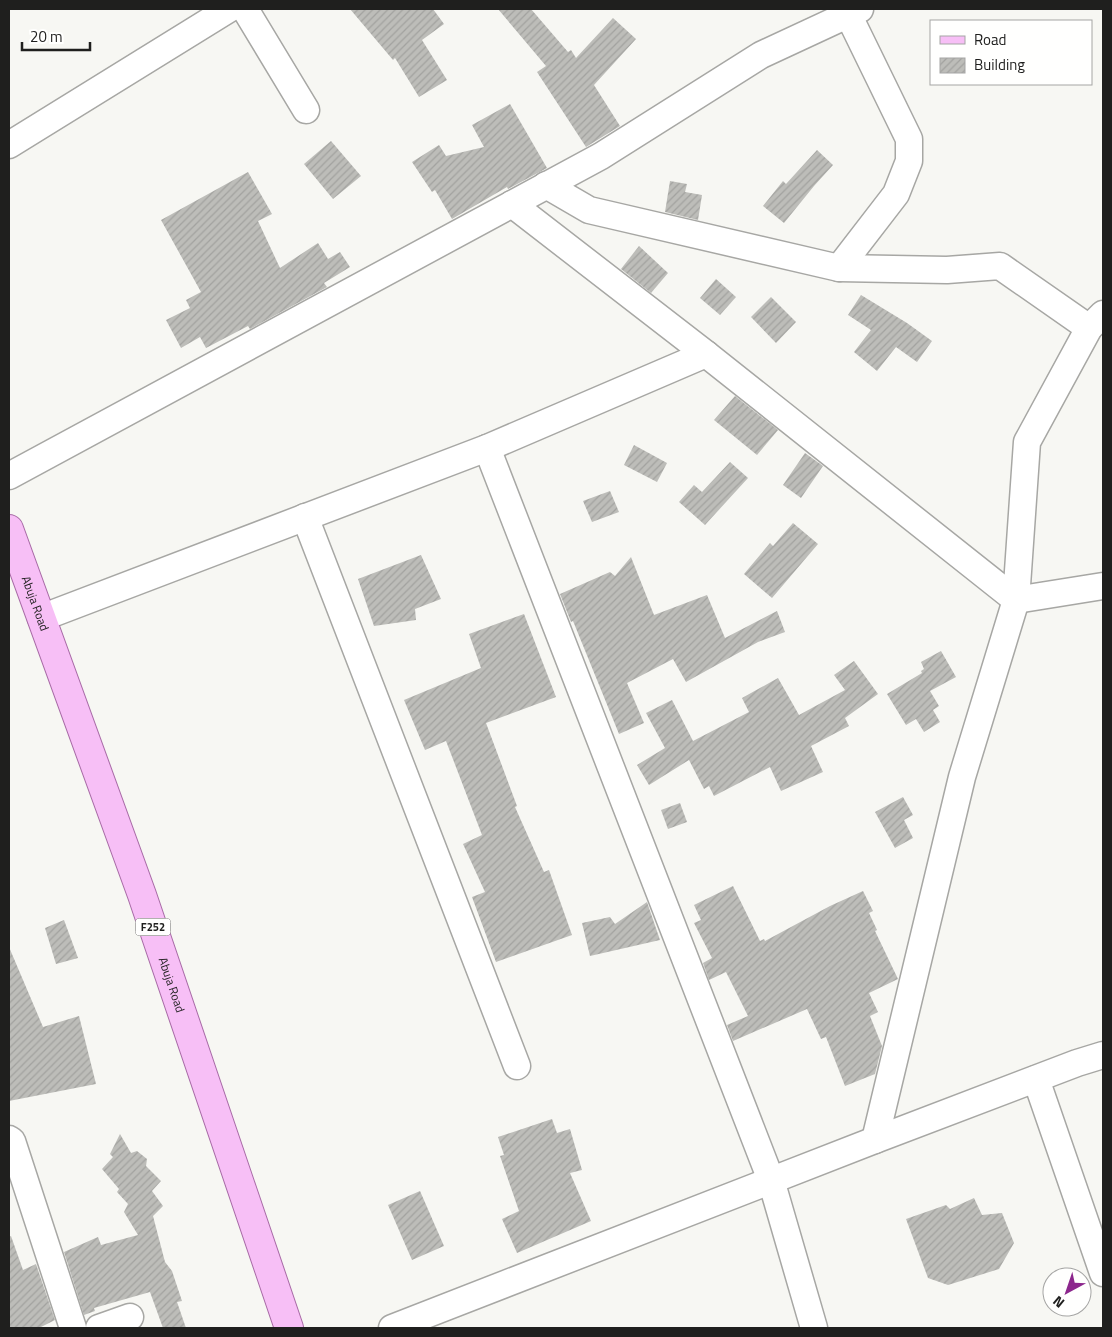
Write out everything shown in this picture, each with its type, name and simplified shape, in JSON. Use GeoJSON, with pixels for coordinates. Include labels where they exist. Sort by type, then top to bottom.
{"type":"FeatureCollection","features":[{"type":"Feature","properties":{"kind":"main road","name":"Abuja Road"},"geometry":{"type":"LineString","coordinates":[[9,529],[142,895],[289,1328]]}},
{"type":"Feature","properties":{"kind":"street"},"geometry":{"type":"LineString","coordinates":[[9,145],[229,9]]}},
{"type":"Feature","properties":{"kind":"street"},"geometry":{"type":"LineString","coordinates":[[245,9],[306,110]]}},
{"type":"Feature","properties":{"kind":"street"},"geometry":{"type":"LineString","coordinates":[[9,476],[601,156],[761,55],[854,12],[909,139],[909,161],[896,194],[839,268]]}},
{"type":"Feature","properties":{"kind":"street"},"geometry":{"type":"LineString","coordinates":[[546,185],[589,210],[839,268],[947,270],[1000,266],[1096,321],[1027,442],[1016,600],[962,777],[875,1140]]}},
{"type":"Feature","properties":{"kind":"street"},"geometry":{"type":"LineString","coordinates":[[512,204],[706,354],[1016,600],[1103,586]]}},
{"type":"Feature","properties":{"kind":"street"},"geometry":{"type":"LineString","coordinates":[[41,618],[487,448],[706,354]]}},
{"type":"Feature","properties":{"kind":"street"},"geometry":{"type":"LineString","coordinates":[[487,448],[771,1180],[814,1328]]}},
{"type":"Feature","properties":{"kind":"street"},"geometry":{"type":"LineString","coordinates":[[305,517],[518,1066]]}},
{"type":"Feature","properties":{"kind":"street"},"geometry":{"type":"LineString","coordinates":[[392,1328],[875,1140],[1036,1079],[1103,1056]]}},
{"type":"Feature","properties":{"kind":"street"},"geometry":{"type":"LineString","coordinates":[[1036,1079],[1103,1273]]}},
{"type":"Feature","properties":{"kind":"street"},"geometry":{"type":"LineString","coordinates":[[9,1139],[12,1141],[73,1328]]}},
{"type":"Feature","properties":{"kind":"street"},"geometry":{"type":"LineString","coordinates":[[98,1328],[130,1318]]}},
{"type":"Feature","properties":{"kind":"building"},"geometry":{"type":"Polygon","coordinates":[[[350,9],[433,9],[444,24],[422,40],[447,80],[419,97],[395,58],[393,60],[350,9]]]}},
{"type":"Feature","properties":{"kind":"building"},"geometry":{"type":"Polygon","coordinates":[[[498,9],[531,9],[568,52],[571,50],[576,58],[613,18],[636,39],[594,85],[620,126],[586,147],[537,72],[546,66],[498,9]]]}},
{"type":"Feature","properties":{"kind":"building"},"geometry":{"type":"Polygon","coordinates":[[[510,104],[547,168],[508,189],[507,187],[452,219],[435,190],[432,192],[412,162],[439,145],[446,156],[484,147],[472,125],[510,104]]]}},
{"type":"Feature","properties":{"kind":"building"},"geometry":{"type":"Polygon","coordinates":[[[331,141],[361,176],[333,199],[304,164],[331,141]]]}},
{"type":"Feature","properties":{"kind":"building"},"geometry":{"type":"Polygon","coordinates":[[[817,150],[833,165],[784,223],[763,206],[783,181],[786,184],[817,150]]]}},
{"type":"Feature","properties":{"kind":"building"},"geometry":{"type":"Polygon","coordinates":[[[248,172],[272,214],[258,221],[280,268],[318,243],[328,259],[340,252],[350,267],[324,283],[327,287],[250,329],[248,326],[206,348],[200,337],[181,348],[166,320],[190,308],[186,300],[201,292],[161,220],[248,172]]]}},
{"type":"Feature","properties":{"kind":"building"},"geometry":{"type":"Polygon","coordinates":[[[670,181],[687,184],[685,192],[702,195],[698,220],[665,212],[670,181]]]}},
{"type":"Feature","properties":{"kind":"building"},"geometry":{"type":"Polygon","coordinates":[[[639,246],[668,273],[651,293],[621,269],[639,246]]]}},
{"type":"Feature","properties":{"kind":"building"},"geometry":{"type":"Polygon","coordinates":[[[716,279],[736,297],[720,315],[700,298],[716,279]]]}},
{"type":"Feature","properties":{"kind":"building"},"geometry":{"type":"Polygon","coordinates":[[[861,295],[907,323],[932,341],[917,362],[896,347],[877,371],[854,352],[871,330],[848,315],[861,295]]]}},
{"type":"Feature","properties":{"kind":"building"},"geometry":{"type":"Polygon","coordinates":[[[771,297],[796,322],[776,343],[751,317],[771,297]]]}},
{"type":"Feature","properties":{"kind":"building"},"geometry":{"type":"Polygon","coordinates":[[[735,396],[778,430],[757,455],[714,420],[735,396]]]}},
{"type":"Feature","properties":{"kind":"building"},"geometry":{"type":"Polygon","coordinates":[[[634,445],[667,463],[657,482],[624,465],[634,445]]]}},
{"type":"Feature","properties":{"kind":"building"},"geometry":{"type":"Polygon","coordinates":[[[805,453],[823,466],[801,498],[783,485],[805,453]]]}},
{"type":"Feature","properties":{"kind":"building"},"geometry":{"type":"Polygon","coordinates":[[[730,462],[748,478],[705,525],[679,502],[694,485],[702,492],[730,462]]]}},
{"type":"Feature","properties":{"kind":"building"},"geometry":{"type":"Polygon","coordinates":[[[610,491],[619,512],[592,522],[583,501],[610,491]]]}},
{"type":"Feature","properties":{"kind":"building"},"geometry":{"type":"Polygon","coordinates":[[[793,523],[818,544],[772,598],[744,574],[770,543],[773,546],[793,523]]]}},
{"type":"Feature","properties":{"kind":"building"},"geometry":{"type":"Polygon","coordinates":[[[421,555],[441,599],[415,609],[416,620],[374,626],[358,579],[421,555]]]}},
{"type":"Feature","properties":{"kind":"building"},"geometry":{"type":"Polygon","coordinates":[[[631,557],[654,615],[707,595],[725,638],[777,611],[785,632],[758,642],[686,682],[673,659],[627,683],[644,723],[619,734],[560,594],[610,572],[615,576],[631,557]]]}},
{"type":"Feature","properties":{"kind":"building"},"geometry":{"type":"Polygon","coordinates":[[[524,614],[556,697],[486,723],[517,806],[515,807],[544,872],[549,870],[572,935],[496,962],[472,897],[485,892],[463,844],[482,835],[446,741],[425,750],[404,700],[481,668],[469,634],[524,614]]]}},
{"type":"Feature","properties":{"kind":"building"},"geometry":{"type":"Polygon","coordinates":[[[941,651],[956,677],[930,691],[939,706],[933,710],[940,722],[924,732],[916,719],[906,725],[887,694],[922,673],[921,671],[924,669],[921,662],[941,651]]]}},
{"type":"Feature","properties":{"kind":"building"},"geometry":{"type":"Polygon","coordinates":[[[854,661],[878,694],[845,718],[849,726],[811,746],[823,772],[781,791],[770,767],[714,796],[709,786],[704,789],[689,760],[649,785],[637,765],[665,748],[646,713],[672,700],[693,741],[749,712],[742,698],[778,678],[799,715],[845,690],[834,675],[854,661]]]}},
{"type":"Feature","properties":{"kind":"building"},"geometry":{"type":"Polygon","coordinates":[[[903,797],[913,815],[904,820],[913,838],[895,848],[875,812],[903,797]]]}},
{"type":"Feature","properties":{"kind":"building"},"geometry":{"type":"Polygon","coordinates":[[[680,803],[687,822],[668,829],[661,810],[680,803]]]}},
{"type":"Feature","properties":{"kind":"building"},"geometry":{"type":"Polygon","coordinates":[[[733,886],[760,941],[764,939],[765,941],[830,906],[863,891],[873,911],[869,913],[877,930],[875,931],[898,979],[869,993],[878,1012],[870,1016],[882,1046],[875,1074],[845,1086],[826,1037],[821,1039],[807,1009],[733,1041],[727,1025],[748,1016],[726,972],[709,980],[703,963],[712,958],[694,923],[701,920],[694,905],[733,886]]]}},
{"type":"Feature","properties":{"kind":"building"},"geometry":{"type":"Polygon","coordinates":[[[647,902],[660,940],[590,956],[582,923],[610,917],[615,924],[647,902]]]}},
{"type":"Feature","properties":{"kind":"building"},"geometry":{"type":"Polygon","coordinates":[[[64,920],[78,958],[56,964],[45,928],[64,920]]]}},
{"type":"Feature","properties":{"kind":"building"},"geometry":{"type":"Polygon","coordinates":[[[9,947],[43,1027],[79,1016],[96,1084],[9,1101],[9,947]]]}},
{"type":"Feature","properties":{"kind":"building"},"geometry":{"type":"Polygon","coordinates":[[[552,1119],[557,1133],[570,1129],[582,1170],[570,1173],[591,1221],[517,1253],[502,1219],[519,1211],[500,1156],[504,1155],[498,1137],[552,1119]]]}},
{"type":"Feature","properties":{"kind":"building"},"geometry":{"type":"Polygon","coordinates":[[[120,1134],[131,1153],[137,1151],[147,1159],[146,1166],[161,1181],[152,1191],[163,1206],[153,1216],[165,1262],[172,1271],[182,1301],[177,1302],[186,1328],[163,1328],[150,1292],[94,1308],[95,1311],[84,1315],[64,1252],[98,1237],[101,1245],[138,1235],[124,1212],[128,1204],[117,1192],[119,1189],[102,1169],[113,1157],[110,1154],[120,1134]]]}},
{"type":"Feature","properties":{"kind":"building"},"geometry":{"type":"Polygon","coordinates":[[[420,1191],[444,1246],[412,1260],[388,1205],[420,1191]]]}},
{"type":"Feature","properties":{"kind":"building"},"geometry":{"type":"Polygon","coordinates":[[[974,1198],[982,1215],[1002,1213],[1014,1243],[999,1269],[948,1285],[928,1278],[906,1219],[946,1205],[950,1209],[974,1198]]]}},
{"type":"Feature","properties":{"kind":"building"},"geometry":{"type":"Polygon","coordinates":[[[11,1236],[23,1270],[36,1264],[55,1320],[39,1328],[9,1328],[9,1237],[11,1236]]]}}]}
